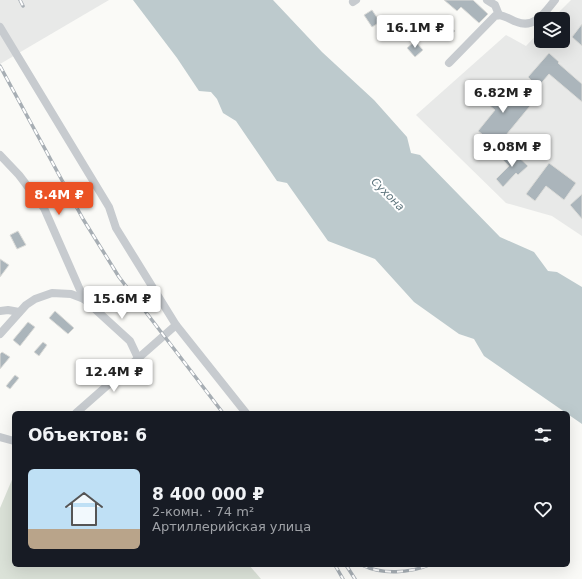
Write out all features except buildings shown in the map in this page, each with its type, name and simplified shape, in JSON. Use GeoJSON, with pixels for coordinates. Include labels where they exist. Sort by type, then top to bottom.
{"type":"FeatureCollection","features":[{"type":"Feature","properties":{"kind":"street"},"geometry":{"type":"LineString","coordinates":[[487,0],[495,5],[499,15]]}},
{"type":"Feature","properties":{"kind":"street"},"geometry":{"type":"LineString","coordinates":[[449,63],[495,16],[506,16],[523,24],[529,24],[543,14],[555,0]]}},
{"type":"Feature","properties":{"kind":"street"},"geometry":{"type":"LineString","coordinates":[[0,27],[109,207],[116,228],[123,240],[176,325],[244,411]]}},
{"type":"Feature","properties":{"kind":"street"},"geometry":{"type":"LineString","coordinates":[[0,155],[19,175],[44,208],[84,299]]}},
{"type":"Feature","properties":{"kind":"street"},"geometry":{"type":"LineString","coordinates":[[0,334],[19,312],[35,299],[52,293],[71,294],[84,299],[130,341],[138,358]]}},
{"type":"Feature","properties":{"kind":"street"},"geometry":{"type":"LineString","coordinates":[[0,311],[13,310],[19,312]]}},
{"type":"Feature","properties":{"kind":"street"},"geometry":{"type":"LineString","coordinates":[[78,411],[176,325]]}},
{"type":"Feature","properties":{"kind":"street"},"geometry":{"type":"LineString","coordinates":[[0,437],[12,440]]}},
{"type":"Feature","properties":{"kind":"shaded area"},"geometry":{"type":"Polygon","coordinates":[[[0,0],[109,0],[0,64],[0,0]]]}},
{"type":"Feature","properties":{"kind":"shaded area"},"geometry":{"type":"Polygon","coordinates":[[[571,0],[582,0],[582,236],[552,216],[506,203],[416,115],[506,35],[526,46],[534,37],[534,48],[570,48],[570,12],[559,12],[571,0]]]}},
{"type":"Feature","properties":{"kind":"shaded area"},"geometry":{"type":"Polygon","coordinates":[[[12,480],[12,567],[251,567],[261,579],[0,579],[0,508],[12,480]]]}},
{"type":"Feature","properties":{"kind":"water","name":"Сухона"},"geometry":{"type":"Polygon","coordinates":[[[133,0],[273,0],[322,52],[374,100],[407,137],[411,153],[420,155],[500,237],[534,252],[548,271],[557,272],[582,287],[582,424],[570,416],[570,411],[563,411],[484,356],[474,339],[459,334],[414,302],[375,259],[328,241],[287,183],[277,181],[236,121],[223,113],[217,99],[211,92],[199,91],[177,58],[133,0]]]}},
{"type":"Feature","properties":{"kind":"railway"},"geometry":{"type":"LineString","coordinates":[[20,0],[23,6]]}},
{"type":"Feature","properties":{"kind":"railway"},"geometry":{"type":"LineString","coordinates":[[0,66],[83,219],[119,277],[221,411]]}},
{"type":"Feature","properties":{"kind":"railway"},"geometry":{"type":"LineString","coordinates":[[336,567],[343,579]]}},
{"type":"Feature","properties":{"kind":"railway"},"geometry":{"type":"LineString","coordinates":[[347,567],[355,579]]}},
{"type":"Feature","properties":{"kind":"railway"},"geometry":{"type":"LineString","coordinates":[[367,567],[387,572],[413,570],[424,567]]}}]}
